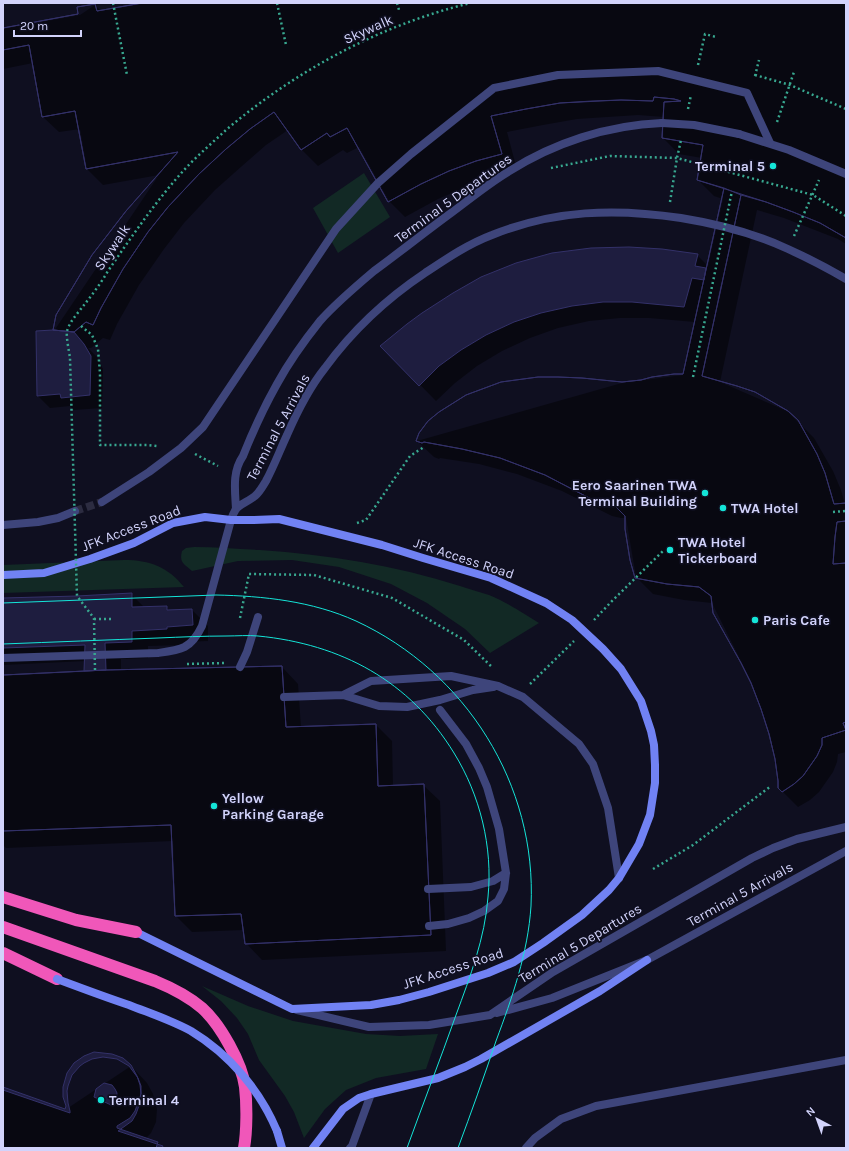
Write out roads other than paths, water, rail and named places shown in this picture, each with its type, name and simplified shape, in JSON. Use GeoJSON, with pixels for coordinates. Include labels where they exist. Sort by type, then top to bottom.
{"type":"FeatureCollection","features":[{"type":"Feature","properties":{"kind":"highway"},"geometry":{"type":"LineString","coordinates":[[3,897],[76,920],[136,932]]}},
{"type":"Feature","properties":{"kind":"highway"},"geometry":{"type":"LineString","coordinates":[[3,927],[174,989],[188,997],[203,1009],[224,1036],[240,1070],[244,1086],[244,1148]]}},
{"type":"Feature","properties":{"kind":"highway"},"geometry":{"type":"LineString","coordinates":[[3,953],[56,979]]}},
{"type":"Feature","properties":{"kind":"street"},"geometry":{"type":"LineString","coordinates":[[102,502],[149,472],[181,448],[202,427],[336,229],[378,183],[394,168],[494,88],[558,75],[658,71],[747,94],[770,143]]}},
{"type":"Feature","properties":{"kind":"street","name":"Terminal 5 Departures"},"geometry":{"type":"LineString","coordinates":[[236,509],[234,478],[238,462],[277,383],[306,339],[321,320],[374,271],[485,187],[532,158],[601,131],[624,126],[662,123],[694,125],[740,134],[789,150],[846,174]]}},
{"type":"Feature","properties":{"kind":"street","name":"Terminal 5 Arrivals"},"geometry":{"type":"LineString","coordinates":[[236,509],[257,495],[266,481],[298,412],[310,390],[335,354],[363,323],[384,303],[451,256],[484,238],[513,227],[559,216],[602,212],[627,212],[668,216],[705,222],[749,234],[812,260],[846,279]]}},
{"type":"Feature","properties":{"kind":"street"},"geometry":{"type":"LineString","coordinates":[[3,658],[158,653],[178,650],[185,647],[198,635],[202,626],[231,520],[236,509]]}},
{"type":"Feature","properties":{"kind":"street"},"geometry":{"type":"LineString","coordinates":[[3,525],[38,522],[58,518],[75,511]]}},
{"type":"Feature","properties":{"kind":"street","name":"JFK Access Road"},"geometry":{"type":"LineString","coordinates":[[3,574],[44,573],[134,543],[173,523],[204,517],[231,520],[279,518],[382,545],[485,576],[546,603],[572,620],[584,630],[621,669],[641,701],[647,717],[654,745],[655,765],[650,815],[640,844],[619,878],[609,890],[565,927],[514,962],[488,973],[399,1000],[371,1005],[292,1009],[136,932]]}},
{"type":"Feature","properties":{"kind":"street"},"geometry":{"type":"LineString","coordinates":[[240,667],[250,646],[258,617]]}},
{"type":"Feature","properties":{"kind":"street"},"geometry":{"type":"LineString","coordinates":[[343,695],[371,681],[451,676],[498,686],[523,697],[579,744],[593,764],[608,808],[619,878]]}},
{"type":"Feature","properties":{"kind":"street"},"geometry":{"type":"LineString","coordinates":[[284,698],[343,695],[379,706],[407,707],[440,700],[473,690],[498,686]]}},
{"type":"Feature","properties":{"kind":"street"},"geometry":{"type":"LineString","coordinates":[[430,926],[448,924],[469,918],[484,911],[498,900],[504,889],[506,873],[499,829],[487,787],[466,744],[440,710]]}},
{"type":"Feature","properties":{"kind":"street","name":"Terminal 5 Departures"},"geometry":{"type":"LineString","coordinates":[[292,1009],[370,1027],[429,1025],[490,1015],[553,972],[752,858],[797,839],[846,827]]}},
{"type":"Feature","properties":{"kind":"street","name":"Terminal 5 Arrivals"},"geometry":{"type":"LineString","coordinates":[[490,1015],[552,998],[647,960],[846,851]]}},
{"type":"Feature","properties":{"kind":"street"},"geometry":{"type":"LineString","coordinates":[[428,889],[471,887],[493,881],[506,873]]}},
{"type":"Feature","properties":{"kind":"street"},"geometry":{"type":"LineString","coordinates":[[313,1148],[343,1109],[359,1098],[438,1078],[465,1067],[600,991],[647,960]]}},
{"type":"Feature","properties":{"kind":"street"},"geometry":{"type":"LineString","coordinates":[[56,979],[155,1014],[190,1030],[207,1042],[236,1068],[260,1098],[270,1116],[282,1148]]}},
{"type":"Feature","properties":{"kind":"street"},"geometry":{"type":"LineString","coordinates":[[526,1148],[535,1138],[561,1120],[596,1106],[846,1060]]}},
{"type":"Feature","properties":{"kind":"street"},"geometry":{"type":"LineString","coordinates":[[350,1148],[371,1094]]}},
{"type":"Feature","properties":{"kind":"tunnel"},"geometry":{"type":"LineString","coordinates":[[75,511],[102,502]]}},
{"type":"Feature","properties":{"kind":"tram line"},"geometry":{"type":"LineString","coordinates":[[3,603],[216,595],[269,598],[305,604],[339,614],[356,621],[395,643],[431,670],[461,702],[487,737],[507,776],[522,818],[530,861],[531,906],[527,941],[513,992],[458,1148]]}},
{"type":"Feature","properties":{"kind":"tram line"},"geometry":{"type":"LineString","coordinates":[[3,644],[246,636],[288,640],[345,658],[371,670],[395,686],[416,705],[436,728],[454,753],[463,769],[478,804],[483,822],[488,859],[488,897],[484,927],[471,972],[407,1148]]}},
{"type":"Feature","properties":{"kind":"place","name":"Terminal 5"},"geometry":{"type":"Point","coordinates":[773,166]}},
{"type":"Feature","properties":{"kind":"place","name":"Eero Saarinen TWA Terminal Building"},"geometry":{"type":"Point","coordinates":[705,493]}},
{"type":"Feature","properties":{"kind":"place","name":"TWA Hotel"},"geometry":{"type":"Point","coordinates":[723,508]}},
{"type":"Feature","properties":{"kind":"place","name":"TWA Hotel Tickerboard"},"geometry":{"type":"Point","coordinates":[670,550]}},
{"type":"Feature","properties":{"kind":"place","name":"Paris Cafe"},"geometry":{"type":"Point","coordinates":[755,620]}},
{"type":"Feature","properties":{"kind":"place","name":"Yellow Parking Garage"},"geometry":{"type":"Point","coordinates":[214,806]}},
{"type":"Feature","properties":{"kind":"place","name":"Terminal 4"},"geometry":{"type":"Point","coordinates":[101,1100]}}]}
